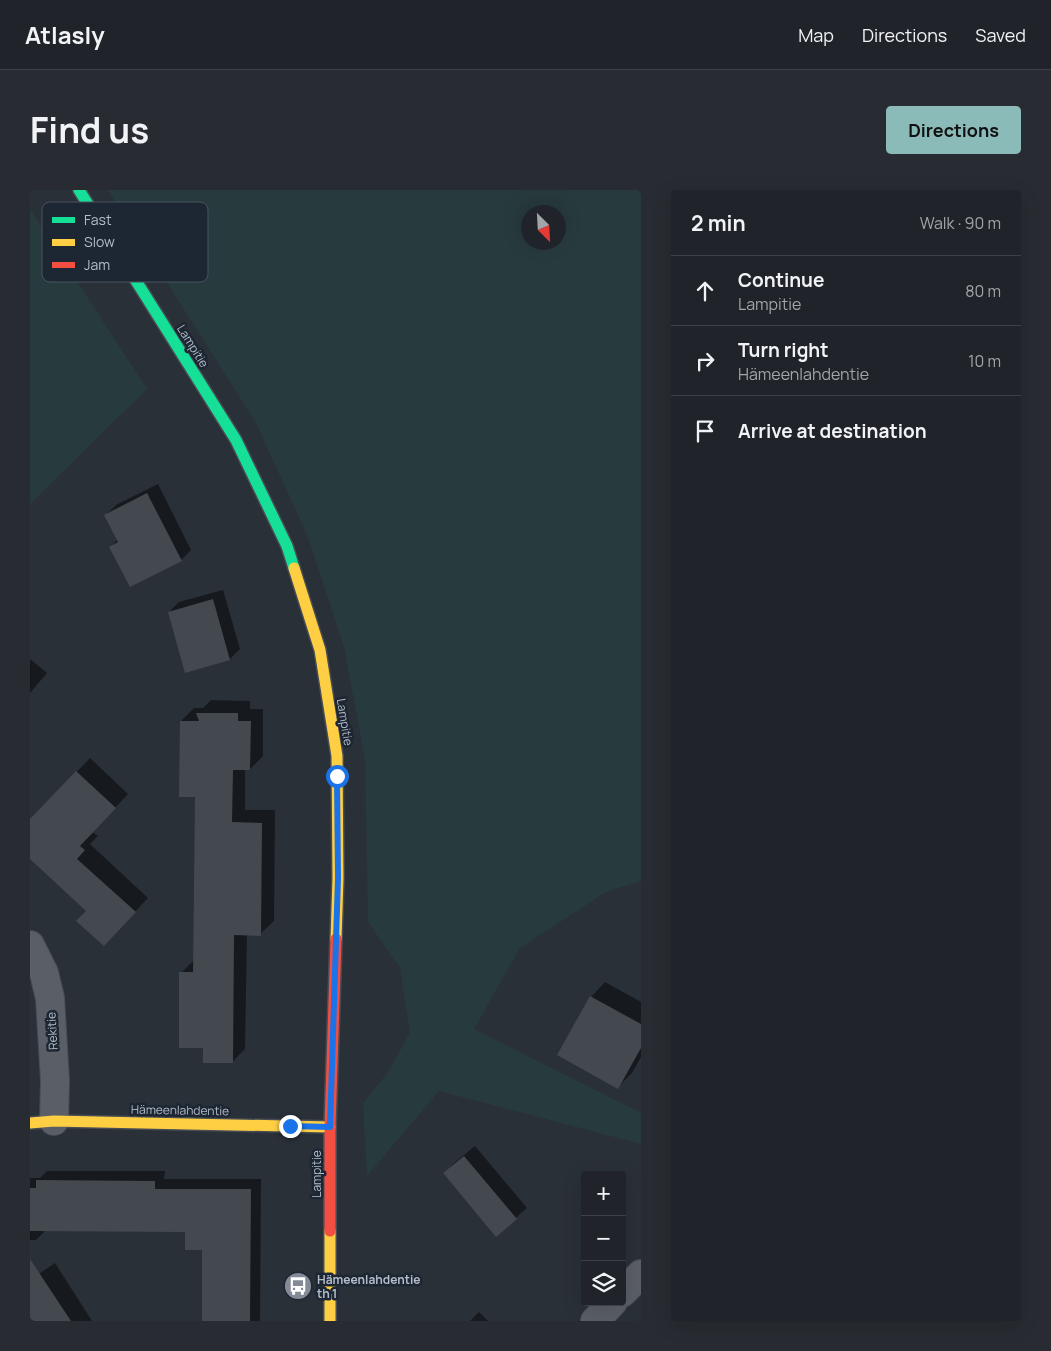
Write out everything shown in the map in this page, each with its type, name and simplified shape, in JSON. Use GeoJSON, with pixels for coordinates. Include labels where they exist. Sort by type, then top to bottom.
{"type":"FeatureCollection","features":[{"type":"Feature","properties":{"kind":"street","name":"Lampitie"},"geometry":{"type":"LineString","coordinates":[[79,190],[87,202]]}},
{"type":"Feature","properties":{"kind":"street","name":"Lampitie"},"geometry":{"type":"LineString","coordinates":[[137,282],[236,440],[287,546],[320,650],[337,756],[338,878],[330,1127],[330,1321]]}},
{"type":"Feature","properties":{"kind":"street","name":"Rekitie"},"geometry":{"type":"LineString","coordinates":[[30,945],[44,973],[50,998],[55,1081],[42,1122]]}},
{"type":"Feature","properties":{"kind":"street","name":"Hämeenlahdentie"},"geometry":{"type":"LineString","coordinates":[[42,1122],[330,1127]]}},
{"type":"Feature","properties":{"kind":"street"},"geometry":{"type":"LineString","coordinates":[[626,1289],[641,1274]]}},
{"type":"Feature","properties":{"kind":"street"},"geometry":{"type":"LineString","coordinates":[[595,1321],[609,1306]]}},
{"type":"Feature","properties":{"kind":"green space"},"geometry":{"type":"Polygon","coordinates":[[[108,190],[641,190],[641,881],[606,892],[520,948],[474,1029],[641,1113],[641,1144],[439,1091],[367,1176],[363,1103],[389,1071],[410,1032],[400,968],[368,922],[365,759],[344,647],[308,537],[256,423],[166,282],[208,282],[208,202],[116,202],[108,190]]]}},
{"type":"Feature","properties":{"kind":"green space"},"geometry":{"type":"Polygon","coordinates":[[[30,209],[42,227],[42,282],[77,282],[147,389],[30,504],[30,209]]]}},
{"type":"Feature","properties":{"kind":"building"},"geometry":{"type":"Polygon","coordinates":[[[147,493],[182,561],[130,587],[109,547],[118,542],[104,515],[147,493]]]}},
{"type":"Feature","properties":{"kind":"building"},"geometry":{"type":"Polygon","coordinates":[[[213,599],[230,660],[185,673],[168,612],[213,599]]]}},
{"type":"Feature","properties":{"kind":"building"},"geometry":{"type":"Polygon","coordinates":[[[196,713],[238,713],[238,721],[251,721],[250,770],[233,770],[232,822],[262,823],[261,936],[234,935],[233,1063],[203,1063],[203,1048],[179,1048],[179,972],[193,972],[195,797],[179,797],[180,721],[199,721],[196,713]]]}},
{"type":"Feature","properties":{"kind":"building"},"geometry":{"type":"Polygon","coordinates":[[[76,771],[116,808],[80,846],[85,850],[77,859],[136,912],[104,946],[76,921],[86,911],[30,859],[30,819],[76,771]]]}},
{"type":"Feature","properties":{"kind":"building"},"geometry":{"type":"Polygon","coordinates":[[[590,996],[641,1024],[641,1048],[618,1089],[557,1055],[590,996]]]}},
{"type":"Feature","properties":{"kind":"building"},"geometry":{"type":"Polygon","coordinates":[[[464,1156],[517,1219],[496,1237],[443,1173],[464,1156]]]}},
{"type":"Feature","properties":{"kind":"building"},"geometry":{"type":"Polygon","coordinates":[[[36,1180],[155,1181],[155,1189],[251,1189],[250,1321],[202,1321],[202,1250],[185,1250],[185,1232],[30,1231],[30,1188],[36,1188],[36,1180]]]}},
{"type":"Feature","properties":{"kind":"building"},"geometry":{"type":"Polygon","coordinates":[[[30,1259],[71,1321],[30,1321],[30,1259]]]}},
{"type":"Feature","properties":{"kind":"traffic: fast"},"geometry":{"type":"LineString","coordinates":[[79,190],[87,202]]}},
{"type":"Feature","properties":{"kind":"traffic: fast"},"geometry":{"type":"LineString","coordinates":[[137,282],[236,440],[287,546],[294,568]]}},
{"type":"Feature","properties":{"kind":"traffic: slow"},"geometry":{"type":"LineString","coordinates":[[294,568],[320,650],[337,756],[338,878],[336,939]]}},
{"type":"Feature","properties":{"kind":"traffic: slow"},"geometry":{"type":"LineString","coordinates":[[30,1123],[54,1121],[330,1127]]}},
{"type":"Feature","properties":{"kind":"traffic: slow"},"geometry":{"type":"LineString","coordinates":[[330,1231],[330,1321]]}},
{"type":"Feature","properties":{"kind":"traffic: jam"},"geometry":{"type":"LineString","coordinates":[[330,1231],[330,1127],[336,939]]}},
{"type":"Feature","properties":{"kind":"place","name":"Hämeenlahdentie th 1"},"geometry":{"type":"Point","coordinates":[298,1286]}},
{"type":"Feature","properties":{"kind":"route"},"geometry":{"type":"LineString","coordinates":[[290,1126],[330,1127],[338,878],[337,776]]}}]}
